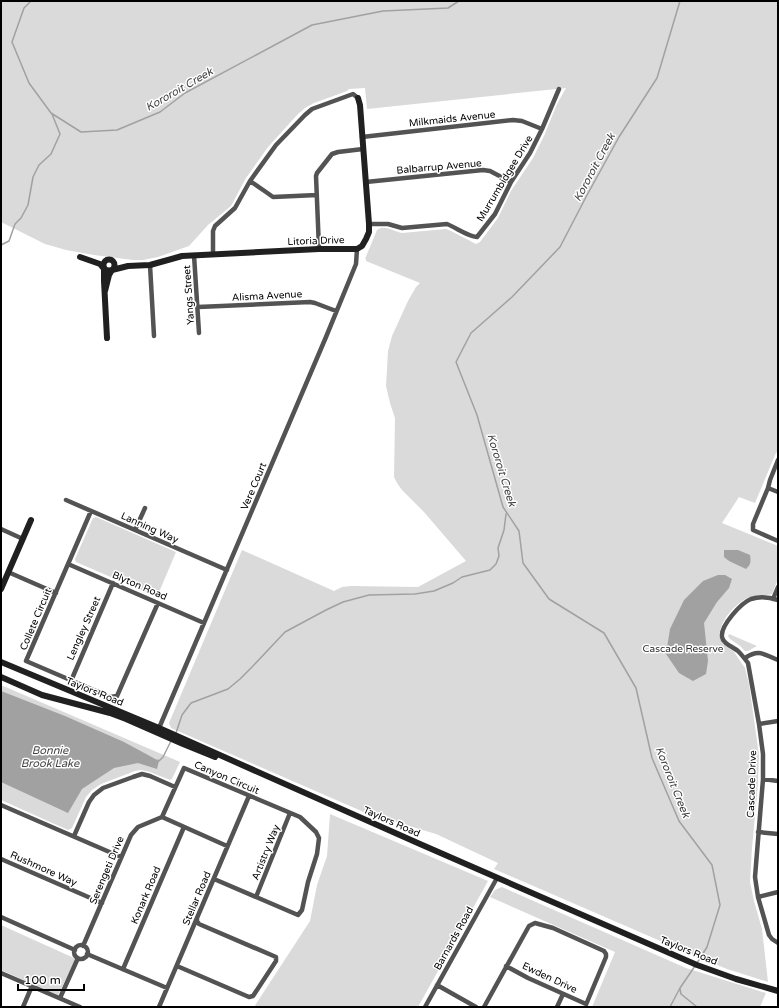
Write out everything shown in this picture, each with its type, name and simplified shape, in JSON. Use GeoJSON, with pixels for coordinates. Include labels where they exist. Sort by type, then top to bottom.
{"type":"FeatureCollection","features":[{"type":"Feature","properties":{"kind":"street","name":"Murrumbidgee Drive"},"geometry":{"type":"LineString","coordinates":[[369,224],[388,224],[402,228],[447,224],[472,236],[478,237],[495,214],[511,182],[530,153],[559,89]]}},
{"type":"Feature","properties":{"kind":"street","name":"Litoria Drive"},"geometry":{"type":"LineString","coordinates":[[139,265],[130,263],[116,263],[110,259],[102,260],[87,257],[80,258],[100,264],[108,271],[121,267],[150,265],[182,256],[319,249],[357,249],[362,246],[369,232],[369,224],[362,136],[356,96]]}},
{"type":"Feature","properties":{"kind":"street"},"geometry":{"type":"LineString","coordinates":[[213,254],[213,232],[215,226],[235,208],[250,181],[276,145],[312,109],[356,96]]}},
{"type":"Feature","properties":{"kind":"street","name":"Milkmaids Avenue"},"geometry":{"type":"LineString","coordinates":[[362,136],[513,120],[522,121],[542,129]]}},
{"type":"Feature","properties":{"kind":"street"},"geometry":{"type":"LineString","coordinates":[[319,249],[317,173],[332,154],[363,149]]}},
{"type":"Feature","properties":{"kind":"street","name":"Balbarrup Avenue"},"geometry":{"type":"LineString","coordinates":[[366,182],[483,170],[490,171],[511,182]]}},
{"type":"Feature","properties":{"kind":"street"},"geometry":{"type":"LineString","coordinates":[[250,181],[273,197],[317,196]]}},
{"type":"Feature","properties":{"kind":"street","name":"Vere Court"},"geometry":{"type":"LineString","coordinates":[[159,728],[326,337],[356,264],[357,249]]}},
{"type":"Feature","properties":{"kind":"street","name":"Yangs Street"},"geometry":{"type":"LineString","coordinates":[[194,255],[199,333]]}},
{"type":"Feature","properties":{"kind":"street"},"geometry":{"type":"LineString","coordinates":[[106,260],[103,263],[103,267],[107,338]]}},
{"type":"Feature","properties":{"kind":"street"},"geometry":{"type":"LineString","coordinates":[[105,291],[109,275],[115,266],[113,261]]}},
{"type":"Feature","properties":{"kind":"street"},"geometry":{"type":"LineString","coordinates":[[150,265],[154,336]]}},
{"type":"Feature","properties":{"kind":"street","name":"Alisma Avenue"},"geometry":{"type":"LineString","coordinates":[[198,307],[310,302],[336,311]]}},
{"type":"Feature","properties":{"kind":"street"},"geometry":{"type":"LineString","coordinates":[[778,460],[753,524],[754,530],[778,541]]}},
{"type":"Feature","properties":{"kind":"street"},"geometry":{"type":"LineString","coordinates":[[768,488],[778,492]]}},
{"type":"Feature","properties":{"kind":"street","name":"Lanning Way"},"geometry":{"type":"LineString","coordinates":[[66,500],[227,570]]}},
{"type":"Feature","properties":{"kind":"street"},"geometry":{"type":"LineString","coordinates":[[135,530],[145,508]]}},
{"type":"Feature","properties":{"kind":"street","name":"Collete Circuit"},"geometry":{"type":"LineString","coordinates":[[91,511],[26,661],[110,697],[117,696],[158,603]]}},
{"type":"Feature","properties":{"kind":"street"},"geometry":{"type":"LineString","coordinates":[[1,588],[31,520]]}},
{"type":"Feature","properties":{"kind":"street"},"geometry":{"type":"LineString","coordinates":[[1,529],[23,538]]}},
{"type":"Feature","properties":{"kind":"street","name":"Blyton Road"},"geometry":{"type":"LineString","coordinates":[[68,564],[204,623]]}},
{"type":"Feature","properties":{"kind":"street"},"geometry":{"type":"LineString","coordinates":[[8,572],[56,593]]}},
{"type":"Feature","properties":{"kind":"street","name":"Lengley Street"},"geometry":{"type":"LineString","coordinates":[[70,681],[113,583]]}},
{"type":"Feature","properties":{"kind":"street"},"geometry":{"type":"LineString","coordinates":[[778,587],[776,599],[765,597],[756,598],[749,600],[740,607],[729,620],[722,634],[724,642],[733,647],[745,658],[755,653],[761,653],[778,660]]}},
{"type":"Feature","properties":{"kind":"street","name":"Cascade Drive"},"geometry":{"type":"LineString","coordinates":[[745,658],[748,663],[763,754],[755,878],[758,897],[769,935],[775,942],[778,943]]}},
{"type":"Feature","properties":{"kind":"street","name":"Taylors Road"},"geometry":{"type":"LineString","coordinates":[[1,662],[159,728],[676,956],[720,974],[778,991]]}},
{"type":"Feature","properties":{"kind":"street"},"geometry":{"type":"LineString","coordinates":[[1,677],[42,695],[110,713],[211,756],[222,760],[228,759]]}},
{"type":"Feature","properties":{"kind":"street"},"geometry":{"type":"LineString","coordinates":[[759,724],[778,721]]}},
{"type":"Feature","properties":{"kind":"street","name":"Canyon Circuit"},"geometry":{"type":"LineString","coordinates":[[162,817],[184,768],[300,817],[316,832],[319,838],[318,854],[308,882],[302,910],[298,915],[256,897]]}},
{"type":"Feature","properties":{"kind":"street"},"geometry":{"type":"LineString","coordinates":[[74,836],[89,802],[94,795],[103,788],[142,774],[175,787]]}},
{"type":"Feature","properties":{"kind":"street"},"geometry":{"type":"LineString","coordinates":[[762,780],[778,781]]}},
{"type":"Feature","properties":{"kind":"street","name":"Stellar Road"},"geometry":{"type":"LineString","coordinates":[[159,1007],[249,796]]}},
{"type":"Feature","properties":{"kind":"street"},"geometry":{"type":"LineString","coordinates":[[1,805],[122,857]]}},
{"type":"Feature","properties":{"kind":"street","name":"Artistry Way"},"geometry":{"type":"LineString","coordinates":[[256,897],[290,813]]}},
{"type":"Feature","properties":{"kind":"street"},"geometry":{"type":"LineString","coordinates":[[162,817],[228,846]]}},
{"type":"Feature","properties":{"kind":"street","name":"Serengeti Drive"},"geometry":{"type":"LineString","coordinates":[[83,946],[131,835],[138,827],[162,817]]}},
{"type":"Feature","properties":{"kind":"street","name":"Konark Road"},"geometry":{"type":"LineString","coordinates":[[123,969],[184,827]]}},
{"type":"Feature","properties":{"kind":"street"},"geometry":{"type":"LineString","coordinates":[[758,832],[778,834]]}},
{"type":"Feature","properties":{"kind":"street","name":"Rushmore Way"},"geometry":{"type":"LineString","coordinates":[[1,858],[102,903]]}},
{"type":"Feature","properties":{"kind":"street"},"geometry":{"type":"LineString","coordinates":[[214,878],[256,897]]}},
{"type":"Feature","properties":{"kind":"street","name":"Barnards Road"},"geometry":{"type":"LineString","coordinates":[[425,1007],[497,878]]}},
{"type":"Feature","properties":{"kind":"street"},"geometry":{"type":"LineString","coordinates":[[758,897],[778,892]]}},
{"type":"Feature","properties":{"kind":"street"},"geometry":{"type":"LineString","coordinates":[[1,917],[75,950]]}},
{"type":"Feature","properties":{"kind":"street"},"geometry":{"type":"LineString","coordinates":[[176,966],[252,996],[276,961],[276,957],[199,924],[197,917]]}},
{"type":"Feature","properties":{"kind":"street"},"geometry":{"type":"LineString","coordinates":[[484,1007],[530,924],[535,923],[553,928],[604,951],[606,954],[586,1006]]}},
{"type":"Feature","properties":{"kind":"street"},"geometry":{"type":"LineString","coordinates":[[78,958],[74,954],[78,946],[83,946],[87,950],[87,954]]}},
{"type":"Feature","properties":{"kind":"street"},"geometry":{"type":"LineString","coordinates":[[87,954],[167,988]]}},
{"type":"Feature","properties":{"kind":"street"},"geometry":{"type":"LineString","coordinates":[[78,958],[83,958],[87,954]]}},
{"type":"Feature","properties":{"kind":"street"},"geometry":{"type":"LineString","coordinates":[[60,998],[78,958]]}},
{"type":"Feature","properties":{"kind":"street","name":"Ewden Drive"},"geometry":{"type":"LineString","coordinates":[[506,966],[586,1006]]}},
{"type":"Feature","properties":{"kind":"street"},"geometry":{"type":"LineString","coordinates":[[1,973],[80,1007]]}},
{"type":"Feature","properties":{"kind":"street"},"geometry":{"type":"LineString","coordinates":[[437,985],[476,1007]]}},
{"type":"Feature","properties":{"kind":"street"},"geometry":{"type":"LineString","coordinates":[[22,1007],[32,986]]}},
{"type":"Feature","properties":{"kind":"street"},"geometry":{"type":"LineString","coordinates":[[557,1007],[563,994]]}},
{"type":"Feature","properties":{"kind":"green space","name":"Cascade Reserve"},"geometry":{"type":"Polygon","coordinates":[[[1,1],[778,1],[778,450],[755,503],[739,497],[722,523],[778,546],[778,579],[772,594],[750,597],[735,607],[728,614],[723,623],[719,636],[723,644],[734,652],[745,668],[749,684],[759,755],[750,882],[762,929],[768,982],[727,969],[695,956],[494,869],[498,863],[436,834],[366,813],[171,728],[169,723],[242,550],[334,591],[342,587],[351,586],[418,587],[466,561],[424,512],[402,490],[394,477],[395,418],[386,386],[388,351],[392,336],[408,301],[420,283],[366,261],[365,259],[377,230],[380,228],[390,229],[402,233],[446,229],[476,244],[480,242],[498,218],[511,191],[533,158],[557,104],[566,88],[367,109],[365,88],[349,89],[314,103],[298,114],[268,147],[246,178],[231,206],[208,225],[189,246],[158,257],[143,260],[94,255],[66,250],[45,244],[1,222],[1,1]]]}},
{"type":"Feature","properties":{"kind":"green space"},"geometry":{"type":"Polygon","coordinates":[[[96,517],[176,552],[157,597],[76,562],[75,559],[93,518],[96,517]]]}},
{"type":"Feature","properties":{"kind":"green space"},"geometry":{"type":"Polygon","coordinates":[[[729,634],[757,646],[745,651],[730,639],[728,636],[729,634]]]}},
{"type":"Feature","properties":{"kind":"green space","name":"Bonnie Brook Lake"},"geometry":{"type":"Polygon","coordinates":[[[1,685],[180,762],[172,779],[170,780],[141,770],[101,784],[92,790],[86,797],[72,828],[68,830],[1,800],[1,685]]]}},
{"type":"Feature","properties":{"kind":"green space"},"geometry":{"type":"Polygon","coordinates":[[[330,814],[488,881],[418,1007],[254,1007],[310,921],[317,885],[327,856],[330,814]]]}},
{"type":"Feature","properties":{"kind":"green space"},"geometry":{"type":"Polygon","coordinates":[[[502,887],[686,968],[766,993],[760,1007],[592,1007],[615,952],[490,897],[495,890],[502,887]]]}},
{"type":"Feature","properties":{"kind":"green space"},"geometry":{"type":"Polygon","coordinates":[[[1,925],[74,958],[75,960],[58,995],[1,970],[1,925]]]}},
{"type":"Feature","properties":{"kind":"water"},"geometry":{"type":"Polygon","coordinates":[[[724,550],[738,550],[750,555],[749,566],[746,569],[729,561],[724,557],[724,550]]]}},
{"type":"Feature","properties":{"kind":"water"},"geometry":{"type":"Polygon","coordinates":[[[718,575],[725,575],[732,579],[729,588],[717,602],[704,623],[708,661],[706,674],[693,681],[679,673],[666,654],[670,629],[684,600],[703,581],[718,575]]]}},
{"type":"Feature","properties":{"kind":"water","name":"Bonnie Brook Lake"},"geometry":{"type":"Polygon","coordinates":[[[1,691],[65,716],[124,742],[159,761],[157,769],[138,763],[114,768],[82,789],[68,813],[1,782],[1,691]]]}},
{"type":"Feature","properties":{"kind":"waterway","name":"Kororoit Creek"},"geometry":{"type":"LineString","coordinates":[[31,1],[24,8],[12,42],[29,83],[51,113],[81,132],[117,130],[160,112],[185,93],[312,25],[383,11],[448,8],[459,1]]}},
{"type":"Feature","properties":{"kind":"waterway","name":"Kororoit Creek"},"geometry":{"type":"LineString","coordinates":[[680,1],[657,78],[619,137],[560,247],[512,297],[471,333],[456,362],[477,415],[503,507],[519,531],[523,563],[549,599],[604,633],[636,688],[652,758],[679,821],[712,865],[720,905],[707,947],[697,963]]}},
{"type":"Feature","properties":{"kind":"waterway"},"geometry":{"type":"LineString","coordinates":[[1,245],[9,241],[15,224],[21,218],[28,205],[33,177],[39,165],[51,154],[60,134],[52,114]]}},
{"type":"Feature","properties":{"kind":"waterway"},"geometry":{"type":"LineString","coordinates":[[176,733],[182,715],[191,703],[228,689],[240,679],[285,632],[326,610],[343,602],[369,595],[415,594],[434,591],[453,583],[462,577],[490,570],[496,564],[499,556],[498,548],[504,530],[506,514]]}},
{"type":"Feature","properties":{"kind":"waterway"},"geometry":{"type":"LineString","coordinates":[[158,760],[159,761],[163,757],[171,741]]}},
{"type":"Feature","properties":{"kind":"waterway","name":"Kororoit Creek"},"geometry":{"type":"LineString","coordinates":[[670,1007],[680,988],[695,966]]}},
{"type":"Feature","properties":{"kind":"waterway"},"geometry":{"type":"LineString","coordinates":[[680,989],[681,994],[697,1007]]}}]}
